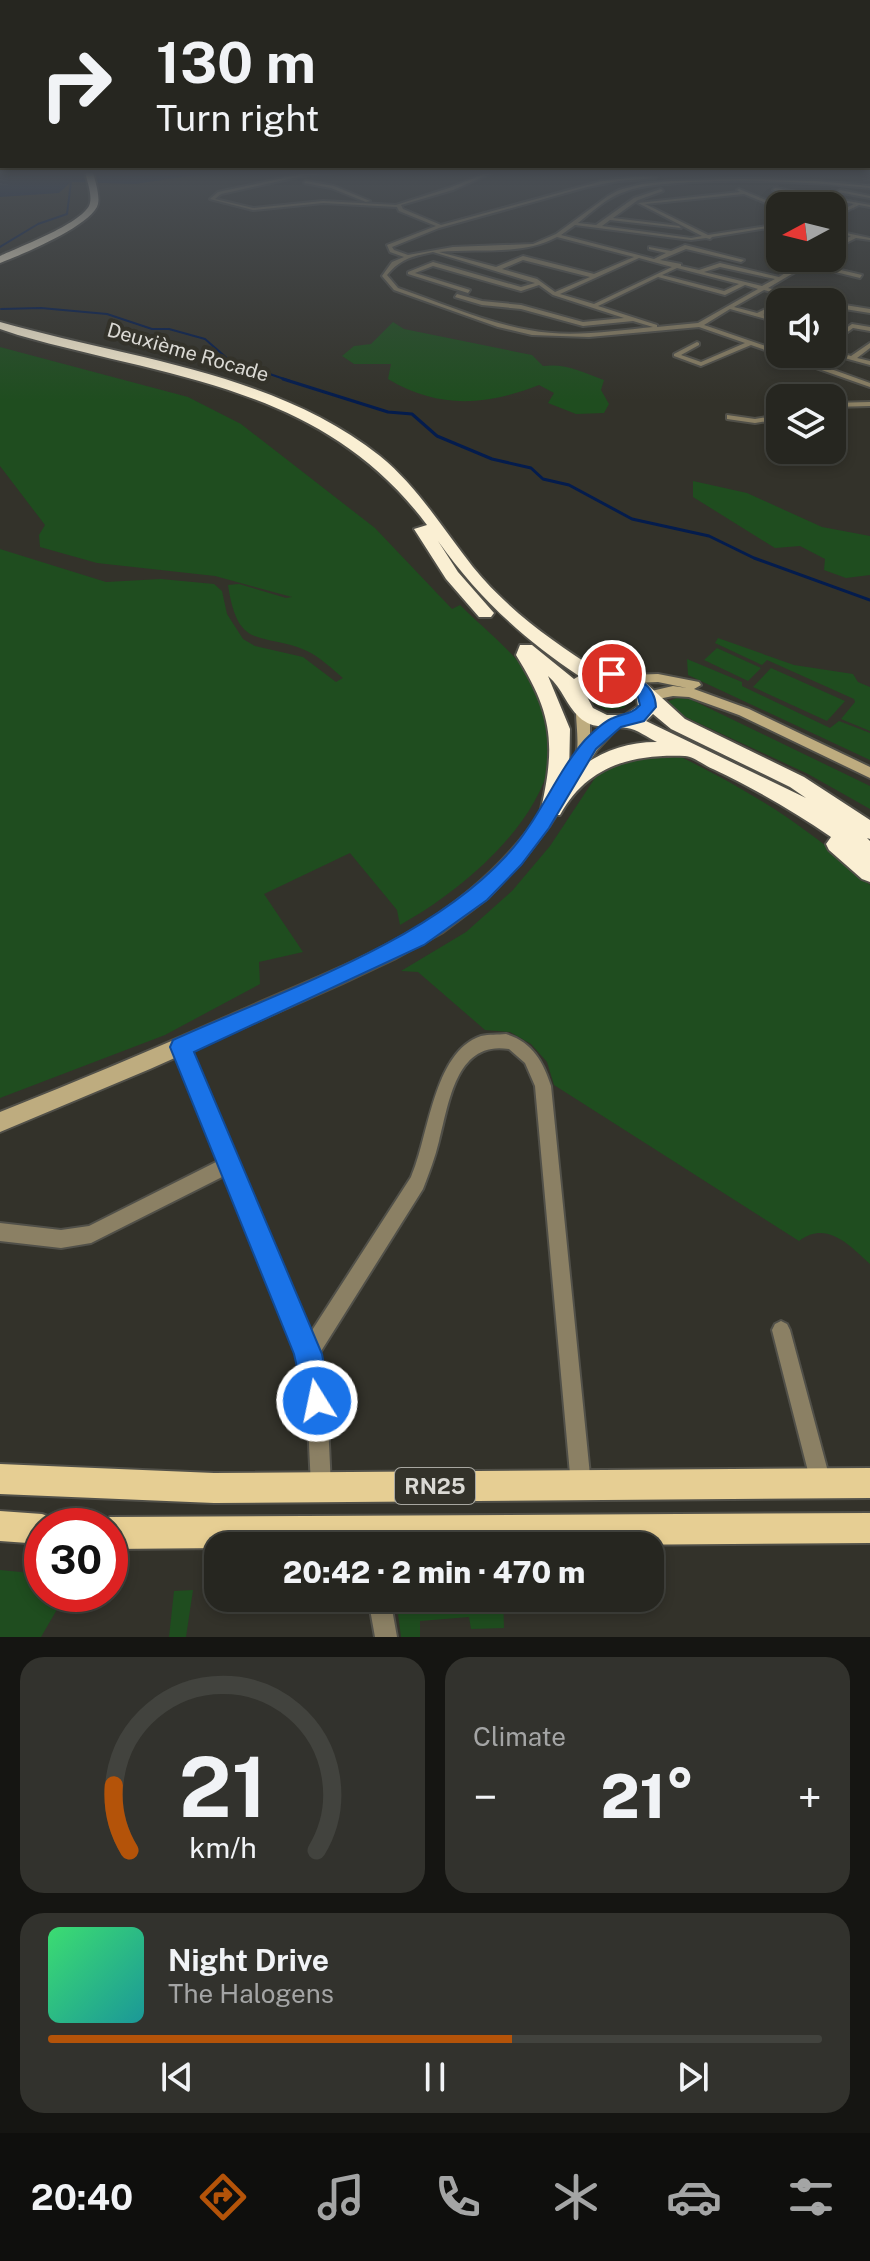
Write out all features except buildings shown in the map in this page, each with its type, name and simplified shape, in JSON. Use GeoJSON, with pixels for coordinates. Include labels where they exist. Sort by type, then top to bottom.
{"type":"FeatureCollection","features":[{"type":"Feature","properties":{"kind":"highway"},"geometry":{"type":"LineString","coordinates":[[0,257],[19,248]]}},
{"type":"Feature","properties":{"kind":"highway","name":"Deuxième Rocade"},"geometry":{"type":"LineString","coordinates":[[0,325],[238,388],[288,407],[335,431],[403,484],[426,509],[468,571],[501,607],[537,638],[593,676]]}},
{"type":"Feature","properties":{"kind":"highway","name":"Deuxième Rocade"},"geometry":{"type":"LineString","coordinates":[[0,332],[216,389],[265,407],[318,433],[359,461],[390,489],[461,586],[513,638],[557,672],[579,702]]}},
{"type":"Feature","properties":{"kind":"highway"},"geometry":{"type":"LineString","coordinates":[[513,638],[544,685],[562,726],[564,757],[557,801]]}},
{"type":"Feature","properties":{"kind":"highway"},"geometry":{"type":"LineString","coordinates":[[870,831],[784,775],[678,724],[630,679],[612,674],[593,676],[579,685],[579,702],[701,754],[783,794],[870,852]]}},
{"type":"Feature","properties":{"kind":"highway"},"geometry":{"type":"LineString","coordinates":[[623,722],[644,712],[648,698]]}},
{"type":"Feature","properties":{"kind":"highway"},"geometry":{"type":"LineString","coordinates":[[557,801],[606,757],[624,750],[655,748],[701,754]]}},
{"type":"Feature","properties":{"kind":"highway"},"geometry":{"type":"LineString","coordinates":[[783,794],[870,873]]}},
{"type":"Feature","properties":{"kind":"highway"},"geometry":{"type":"LineString","coordinates":[[848,815],[870,823]]}},
{"type":"Feature","properties":{"kind":"main road","name":"RN25"},"geometry":{"type":"LineString","coordinates":[[0,1479],[114,1487],[870,1483]]}},
{"type":"Feature","properties":{"kind":"main road"},"geometry":{"type":"LineString","coordinates":[[0,1526],[24,1528]]}},
{"type":"Feature","properties":{"kind":"main road","name":"RN25"},"geometry":{"type":"LineString","coordinates":[[664,1533],[870,1528]]}},
{"type":"Feature","properties":{"kind":"main road","name":"RN25"},"geometry":{"type":"LineString","coordinates":[[128,1533],[204,1536]]}},
{"type":"Feature","properties":{"kind":"street"},"geometry":{"type":"LineString","coordinates":[[394,248],[410,257]]}},
{"type":"Feature","properties":{"kind":"street"},"geometry":{"type":"LineString","coordinates":[[477,248],[430,251],[410,257],[389,268],[384,275],[388,284],[500,326],[548,335],[589,335],[699,325],[766,348]]}},
{"type":"Feature","properties":{"kind":"street"},"geometry":{"type":"LineString","coordinates":[[485,248],[518,260],[594,276]]}},
{"type":"Feature","properties":{"kind":"street"},"geometry":{"type":"LineString","coordinates":[[609,248],[766,289]]}},
{"type":"Feature","properties":{"kind":"street"},"geometry":{"type":"LineString","coordinates":[[654,248],[735,264],[744,262],[689,248]]}},
{"type":"Feature","properties":{"kind":"street"},"geometry":{"type":"LineString","coordinates":[[656,260],[685,248]]}},
{"type":"Feature","properties":{"kind":"street"},"geometry":{"type":"LineString","coordinates":[[430,251],[526,277],[555,294],[658,327]]}},
{"type":"Feature","properties":{"kind":"street"},"geometry":{"type":"LineString","coordinates":[[555,294],[640,256]]}},
{"type":"Feature","properties":{"kind":"street"},"geometry":{"type":"LineString","coordinates":[[497,269],[518,260]]}},
{"type":"Feature","properties":{"kind":"street"},"geometry":{"type":"LineString","coordinates":[[468,291],[407,273],[433,264],[523,289],[540,283]]}},
{"type":"Feature","properties":{"kind":"street"},"geometry":{"type":"LineString","coordinates":[[526,277],[551,265]]}},
{"type":"Feature","properties":{"kind":"street"},"geometry":{"type":"LineString","coordinates":[[596,305],[679,265]]}},
{"type":"Feature","properties":{"kind":"street"},"geometry":{"type":"LineString","coordinates":[[701,271],[709,267],[774,280]]}},
{"type":"Feature","properties":{"kind":"street"},"geometry":{"type":"LineString","coordinates":[[389,268],[397,270]]}},
{"type":"Feature","properties":{"kind":"street"},"geometry":{"type":"LineString","coordinates":[[659,276],[725,293],[744,282],[756,270],[774,280]]}},
{"type":"Feature","properties":{"kind":"street"},"geometry":{"type":"LineString","coordinates":[[699,325],[789,272]]}},
{"type":"Feature","properties":{"kind":"street"},"geometry":{"type":"LineString","coordinates":[[843,272],[860,276]]}},
{"type":"Feature","properties":{"kind":"street"},"geometry":{"type":"LineString","coordinates":[[646,281],[661,285],[674,280]]}},
{"type":"Feature","properties":{"kind":"street"},"geometry":{"type":"LineString","coordinates":[[436,304],[493,281]]}},
{"type":"Feature","properties":{"kind":"street"},"geometry":{"type":"LineString","coordinates":[[457,296],[479,303],[521,307],[583,324],[636,319]]}},
{"type":"Feature","properties":{"kind":"street"},"geometry":{"type":"LineString","coordinates":[[728,307],[766,317]]}},
{"type":"Feature","properties":{"kind":"street"},"geometry":{"type":"LineString","coordinates":[[846,307],[870,311]]}},
{"type":"Feature","properties":{"kind":"street"},"geometry":{"type":"LineString","coordinates":[[757,315],[766,311]]}},
{"type":"Feature","properties":{"kind":"street"},"geometry":{"type":"LineString","coordinates":[[846,330],[854,325],[869,326]]}},
{"type":"Feature","properties":{"kind":"street"},"geometry":{"type":"LineString","coordinates":[[697,344],[676,354],[697,363],[748,342]]}},
{"type":"Feature","properties":{"kind":"street"},"geometry":{"type":"LineString","coordinates":[[852,358],[868,348]]}},
{"type":"Feature","properties":{"kind":"street"},"geometry":{"type":"LineString","coordinates":[[846,356],[870,363]]}},
{"type":"Feature","properties":{"kind":"street"},"geometry":{"type":"LineString","coordinates":[[823,368],[870,384]]}},
{"type":"Feature","properties":{"kind":"street"},"geometry":{"type":"LineString","coordinates":[[846,405],[870,404]]}},
{"type":"Feature","properties":{"kind":"street"},"geometry":{"type":"LineString","coordinates":[[730,417],[755,421],[766,419]]}},
{"type":"Feature","properties":{"kind":"street"},"geometry":{"type":"LineString","coordinates":[[630,679],[658,678],[688,683],[728,700],[744,712]]}},
{"type":"Feature","properties":{"kind":"street"},"geometry":{"type":"LineString","coordinates":[[648,698],[682,691],[744,712],[870,773]]}},
{"type":"Feature","properties":{"kind":"street"},"geometry":{"type":"LineString","coordinates":[[579,702],[583,754]]}},
{"type":"Feature","properties":{"kind":"street"},"geometry":{"type":"LineString","coordinates":[[0,1122],[181,1047],[367,964],[439,925],[498,879],[557,801],[583,754],[623,722]]}},
{"type":"Feature","properties":{"kind":"street"},"geometry":{"type":"LineString","coordinates":[[308,1354],[426,1166],[443,1090],[453,1069],[479,1045],[493,1041],[514,1043],[536,1066],[543,1086],[581,1485]]}},
{"type":"Feature","properties":{"kind":"street"},"geometry":{"type":"LineString","coordinates":[[181,1047],[308,1354],[317,1401],[321,1487]]}},
{"type":"Feature","properties":{"kind":"street"},"geometry":{"type":"LineString","coordinates":[[0,1232],[61,1239],[91,1234],[230,1164]]}},
{"type":"Feature","properties":{"kind":"street"},"geometry":{"type":"LineString","coordinates":[[781,1330],[821,1483]]}},
{"type":"Feature","properties":{"kind":"street"},"geometry":{"type":"LineString","coordinates":[[382,1612],[386,1637]]}},
{"type":"Feature","properties":{"kind":"green space"},"geometry":{"type":"Polygon","coordinates":[[[393,322],[404,329],[532,355],[543,366],[566,367],[589,374],[604,380],[601,390],[609,404],[604,413],[576,414],[548,403],[554,393],[539,385],[481,400],[444,400],[425,396],[388,379],[391,364],[354,364],[342,356],[354,346],[371,344],[393,322]]]}},
{"type":"Feature","properties":{"kind":"green space"},"geometry":{"type":"Polygon","coordinates":[[[0,347],[188,397],[241,424],[375,528],[452,609],[460,605],[510,652],[532,678],[540,693],[547,708],[552,741],[547,774],[532,806],[511,836],[485,863],[427,909],[400,925],[397,910],[350,853],[264,894],[303,952],[259,962],[260,984],[165,1035],[0,1098],[0,549],[106,582],[161,579],[214,584],[222,591],[227,614],[243,639],[255,646],[303,657],[336,682],[343,678],[307,651],[254,636],[246,630],[232,607],[228,585],[239,584],[286,598],[292,597],[215,576],[97,563],[40,547],[39,535],[45,525],[0,466],[0,347]]]}},
{"type":"Feature","properties":{"kind":"green space"},"geometry":{"type":"Polygon","coordinates":[[[693,481],[747,493],[822,527],[870,536],[870,575],[846,578],[824,570],[825,559],[800,546],[775,548],[693,497],[693,481]]]}},
{"type":"Feature","properties":{"kind":"green space"},"geometry":{"type":"Polygon","coordinates":[[[718,638],[794,665],[853,674],[858,682],[870,687],[870,731],[841,719],[855,702],[854,699],[767,660],[762,665],[715,643],[718,638]]]}},
{"type":"Feature","properties":{"kind":"green space"},"geometry":{"type":"Polygon","coordinates":[[[717,648],[761,668],[748,681],[704,660],[717,648]]]}},
{"type":"Feature","properties":{"kind":"green space"},"geometry":{"type":"Polygon","coordinates":[[[687,659],[742,682],[742,686],[830,728],[839,721],[870,733],[870,760],[688,675],[687,659]]]}},
{"type":"Feature","properties":{"kind":"green space"},"geometry":{"type":"Polygon","coordinates":[[[771,668],[845,701],[827,721],[753,687],[771,668]]]}},
{"type":"Feature","properties":{"kind":"green space"},"geometry":{"type":"Polygon","coordinates":[[[613,685],[630,698],[624,708],[606,710],[592,702],[592,690],[613,685]]]}},
{"type":"Feature","properties":{"kind":"green space"},"geometry":{"type":"Polygon","coordinates":[[[677,698],[690,699],[870,786],[870,809],[808,774],[679,714],[666,702],[677,698]]]}},
{"type":"Feature","properties":{"kind":"green space"},"geometry":{"type":"Polygon","coordinates":[[[675,754],[728,781],[802,828],[870,885],[870,1264],[846,1243],[828,1234],[809,1235],[799,1241],[554,1085],[547,1062],[531,1044],[510,1032],[485,1030],[418,972],[401,971],[466,932],[512,891],[550,846],[599,772],[617,760],[675,754]]]}},
{"type":"Feature","properties":{"kind":"green space"},"geometry":{"type":"Polygon","coordinates":[[[0,1570],[24,1572],[24,1612],[56,1612],[41,1637],[0,1637],[0,1570]]]}},
{"type":"Feature","properties":{"kind":"green space"},"geometry":{"type":"Polygon","coordinates":[[[193,1590],[186,1637],[169,1637],[174,1591],[193,1590]]]}},
{"type":"Feature","properties":{"kind":"green space"},"geometry":{"type":"Polygon","coordinates":[[[398,1612],[503,1612],[504,1628],[471,1629],[469,1617],[420,1621],[420,1637],[401,1637],[398,1612]]]}},
{"type":"Feature","properties":{"kind":"waterway"},"geometry":{"type":"LineString","coordinates":[[1,309],[41,308],[107,314],[152,329],[169,329],[205,339],[229,360],[290,381]]}},
{"type":"Feature","properties":{"kind":"waterway"},"geometry":{"type":"LineString","coordinates":[[283,379],[388,412],[412,414],[437,436],[492,459],[531,468],[543,479],[569,485],[632,519],[709,536],[754,558],[870,600]]}},
{"type":"Feature","properties":{"kind":"route"},"geometry":{"type":"LineString","coordinates":[[317,1401],[308,1354],[181,1047],[367,964],[439,925],[480,895],[498,879],[543,823],[590,745],[616,722],[630,721],[648,707],[648,696],[641,687],[630,679],[612,674]]}}]}
